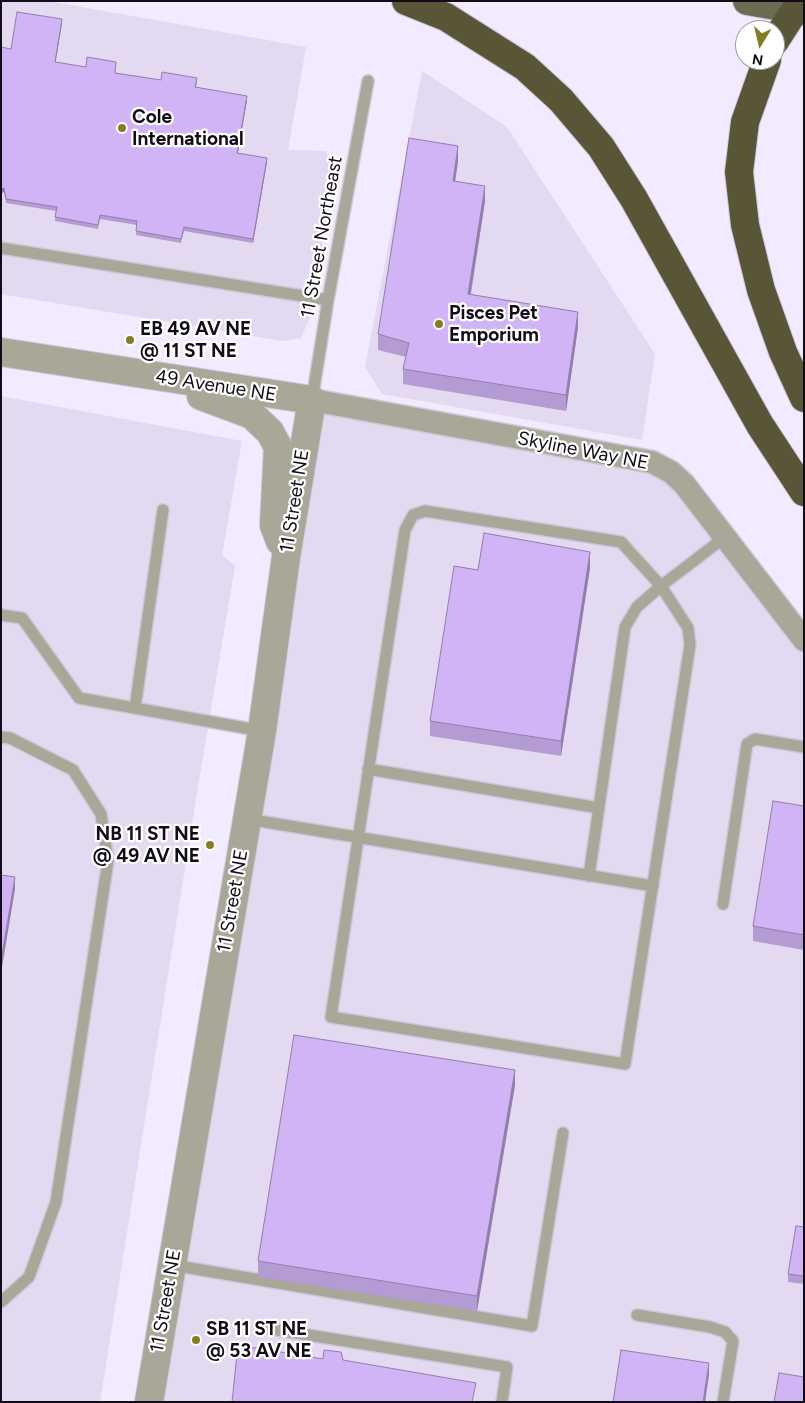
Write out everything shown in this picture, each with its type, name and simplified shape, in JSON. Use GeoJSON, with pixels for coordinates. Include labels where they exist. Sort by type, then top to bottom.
{"type":"FeatureCollection","features":[{"type":"Feature","properties":{"kind":"highway"},"geometry":{"type":"LineString","coordinates":[[406,1],[446,17],[525,67],[561,100],[601,147],[634,199],[760,425],[804,492]]}},
{"type":"Feature","properties":{"kind":"highway"},"geometry":{"type":"LineString","coordinates":[[785,28],[801,8]]}},
{"type":"Feature","properties":{"kind":"highway"},"geometry":{"type":"LineString","coordinates":[[764,70],[746,122],[739,172],[745,225],[761,290],[783,352],[804,398]]}},
{"type":"Feature","properties":{"kind":"main road"},"geometry":{"type":"LineString","coordinates":[[747,1],[801,8]]}},
{"type":"Feature","properties":{"kind":"street","name":"49 Avenue NE"},"geometry":{"type":"LineString","coordinates":[[1,352],[312,400]]}},
{"type":"Feature","properties":{"kind":"street"},"geometry":{"type":"LineString","coordinates":[[133,372],[252,415],[270,432],[278,447],[274,525],[286,557]]}},
{"type":"Feature","properties":{"kind":"street","name":"Skyline Way NE"},"geometry":{"type":"LineString","coordinates":[[312,400],[652,462],[671,472],[684,484],[804,640]]}},
{"type":"Feature","properties":{"kind":"street","name":"11 Street NE"},"geometry":{"type":"LineString","coordinates":[[149,1402],[262,731],[286,557],[312,400]]}},
{"type":"Feature","properties":{"kind":"lane","name":"11 Street Northeast"},"geometry":{"type":"LineString","coordinates":[[312,400],[328,300],[368,81]]}},
{"type":"Feature","properties":{"kind":"lane"},"geometry":{"type":"LineString","coordinates":[[1,248],[328,300]]}},
{"type":"Feature","properties":{"kind":"lane"},"geometry":{"type":"LineString","coordinates":[[135,708],[163,510]]}},
{"type":"Feature","properties":{"kind":"lane"},"geometry":{"type":"LineString","coordinates":[[425,512],[621,542],[661,586],[688,628],[690,645],[625,1064],[331,1017],[368,769],[405,530],[413,515],[425,512]]}},
{"type":"Feature","properties":{"kind":"lane"},"geometry":{"type":"LineString","coordinates":[[589,876],[625,627],[637,606],[724,537]]}},
{"type":"Feature","properties":{"kind":"lane"},"geometry":{"type":"LineString","coordinates":[[1,615],[22,618],[79,698],[262,731]]}},
{"type":"Feature","properties":{"kind":"lane"},"geometry":{"type":"LineString","coordinates":[[1,737],[10,738],[73,770],[101,814],[108,861],[56,1202],[29,1277],[1,1302]]}},
{"type":"Feature","properties":{"kind":"lane"},"geometry":{"type":"LineString","coordinates":[[723,904],[747,744],[755,739],[804,747]]}},
{"type":"Feature","properties":{"kind":"lane"},"geometry":{"type":"LineString","coordinates":[[368,769],[599,808]]}},
{"type":"Feature","properties":{"kind":"lane"},"geometry":{"type":"LineString","coordinates":[[247,819],[653,886]]}},
{"type":"Feature","properties":{"kind":"lane"},"geometry":{"type":"LineString","coordinates":[[172,1265],[532,1326],[563,1133]]}},
{"type":"Feature","properties":{"kind":"lane"},"geometry":{"type":"LineString","coordinates":[[637,1315],[710,1327],[725,1332],[733,1341],[723,1402]]}},
{"type":"Feature","properties":{"kind":"lane"},"geometry":{"type":"LineString","coordinates":[[266,1328],[507,1368],[502,1402]]}},
{"type":"Feature","properties":{"kind":"shaded area"},"geometry":{"type":"Polygon","coordinates":[[[1,1],[48,1],[306,47],[288,150],[326,151],[335,171],[310,317],[301,338],[282,341],[1,294],[1,1]]]}},
{"type":"Feature","properties":{"kind":"shaded area"},"geometry":{"type":"Polygon","coordinates":[[[422,71],[507,127],[655,354],[642,440],[382,394],[365,367],[422,71]]]}},
{"type":"Feature","properties":{"kind":"shaded area"},"geometry":{"type":"Polygon","coordinates":[[[1,396],[242,441],[222,555],[235,566],[100,1402],[1,1402],[1,396]]]}},
{"type":"Feature","properties":{"kind":"shaded area"},"geometry":{"type":"Polygon","coordinates":[[[312,400],[652,462],[804,640],[804,1402],[149,1402],[312,400]]]}},
{"type":"Feature","properties":{"kind":"building","name":"Cole International"},"geometry":{"type":"Polygon","coordinates":[[[17,12],[62,19],[55,62],[86,67],[87,57],[116,62],[115,73],[161,80],[162,72],[197,78],[195,87],[247,96],[237,153],[267,158],[253,239],[184,227],[181,239],[136,231],[137,221],[100,215],[98,225],[55,217],[57,207],[6,199],[4,188],[1,189],[1,47],[11,49],[17,12]]]}},
{"type":"Feature","properties":{"kind":"building"},"geometry":{"type":"Polygon","coordinates":[[[409,138],[458,146],[453,181],[485,186],[468,294],[578,312],[566,395],[403,369],[409,343],[378,334],[409,138]]]}},
{"type":"Feature","properties":{"kind":"building"},"geometry":{"type":"Polygon","coordinates":[[[484,533],[590,552],[561,741],[430,721],[454,566],[478,570],[484,533]]]}},
{"type":"Feature","properties":{"kind":"building"},"geometry":{"type":"Polygon","coordinates":[[[773,801],[804,806],[804,935],[753,926],[773,801]]]}},
{"type":"Feature","properties":{"kind":"building"},"geometry":{"type":"Polygon","coordinates":[[[1,875],[15,877],[1,961],[1,875]]]}},
{"type":"Feature","properties":{"kind":"building"},"geometry":{"type":"Polygon","coordinates":[[[294,1035],[515,1070],[477,1296],[258,1261],[294,1035]]]}},
{"type":"Feature","properties":{"kind":"building"},"geometry":{"type":"Polygon","coordinates":[[[796,1226],[804,1227],[804,1276],[788,1274],[796,1226]]]}},
{"type":"Feature","properties":{"kind":"building"},"geometry":{"type":"Polygon","coordinates":[[[238,1345],[323,1359],[324,1350],[341,1352],[343,1360],[476,1383],[472,1402],[232,1402],[238,1345]]]}},
{"type":"Feature","properties":{"kind":"building"},"geometry":{"type":"Polygon","coordinates":[[[621,1350],[709,1363],[703,1402],[613,1402],[621,1350]]]}},
{"type":"Feature","properties":{"kind":"building"},"geometry":{"type":"Polygon","coordinates":[[[779,1373],[804,1377],[804,1402],[774,1402],[779,1373]]]}},
{"type":"Feature","properties":{"kind":"place","name":"Cole International"},"geometry":{"type":"Point","coordinates":[122,128]}},
{"type":"Feature","properties":{"kind":"place","name":"Pisces Pet Emporium"},"geometry":{"type":"Point","coordinates":[439,324]}},
{"type":"Feature","properties":{"kind":"place","name":"EB 49 AV NE @ 11 ST NE"},"geometry":{"type":"Point","coordinates":[130,340]}},
{"type":"Feature","properties":{"kind":"place","name":"NB 11 ST NE @ 49 AV NE"},"geometry":{"type":"Point","coordinates":[210,845]}},
{"type":"Feature","properties":{"kind":"place","name":"SB 11 ST NE @ 53 AV NE"},"geometry":{"type":"Point","coordinates":[196,1340]}}]}
